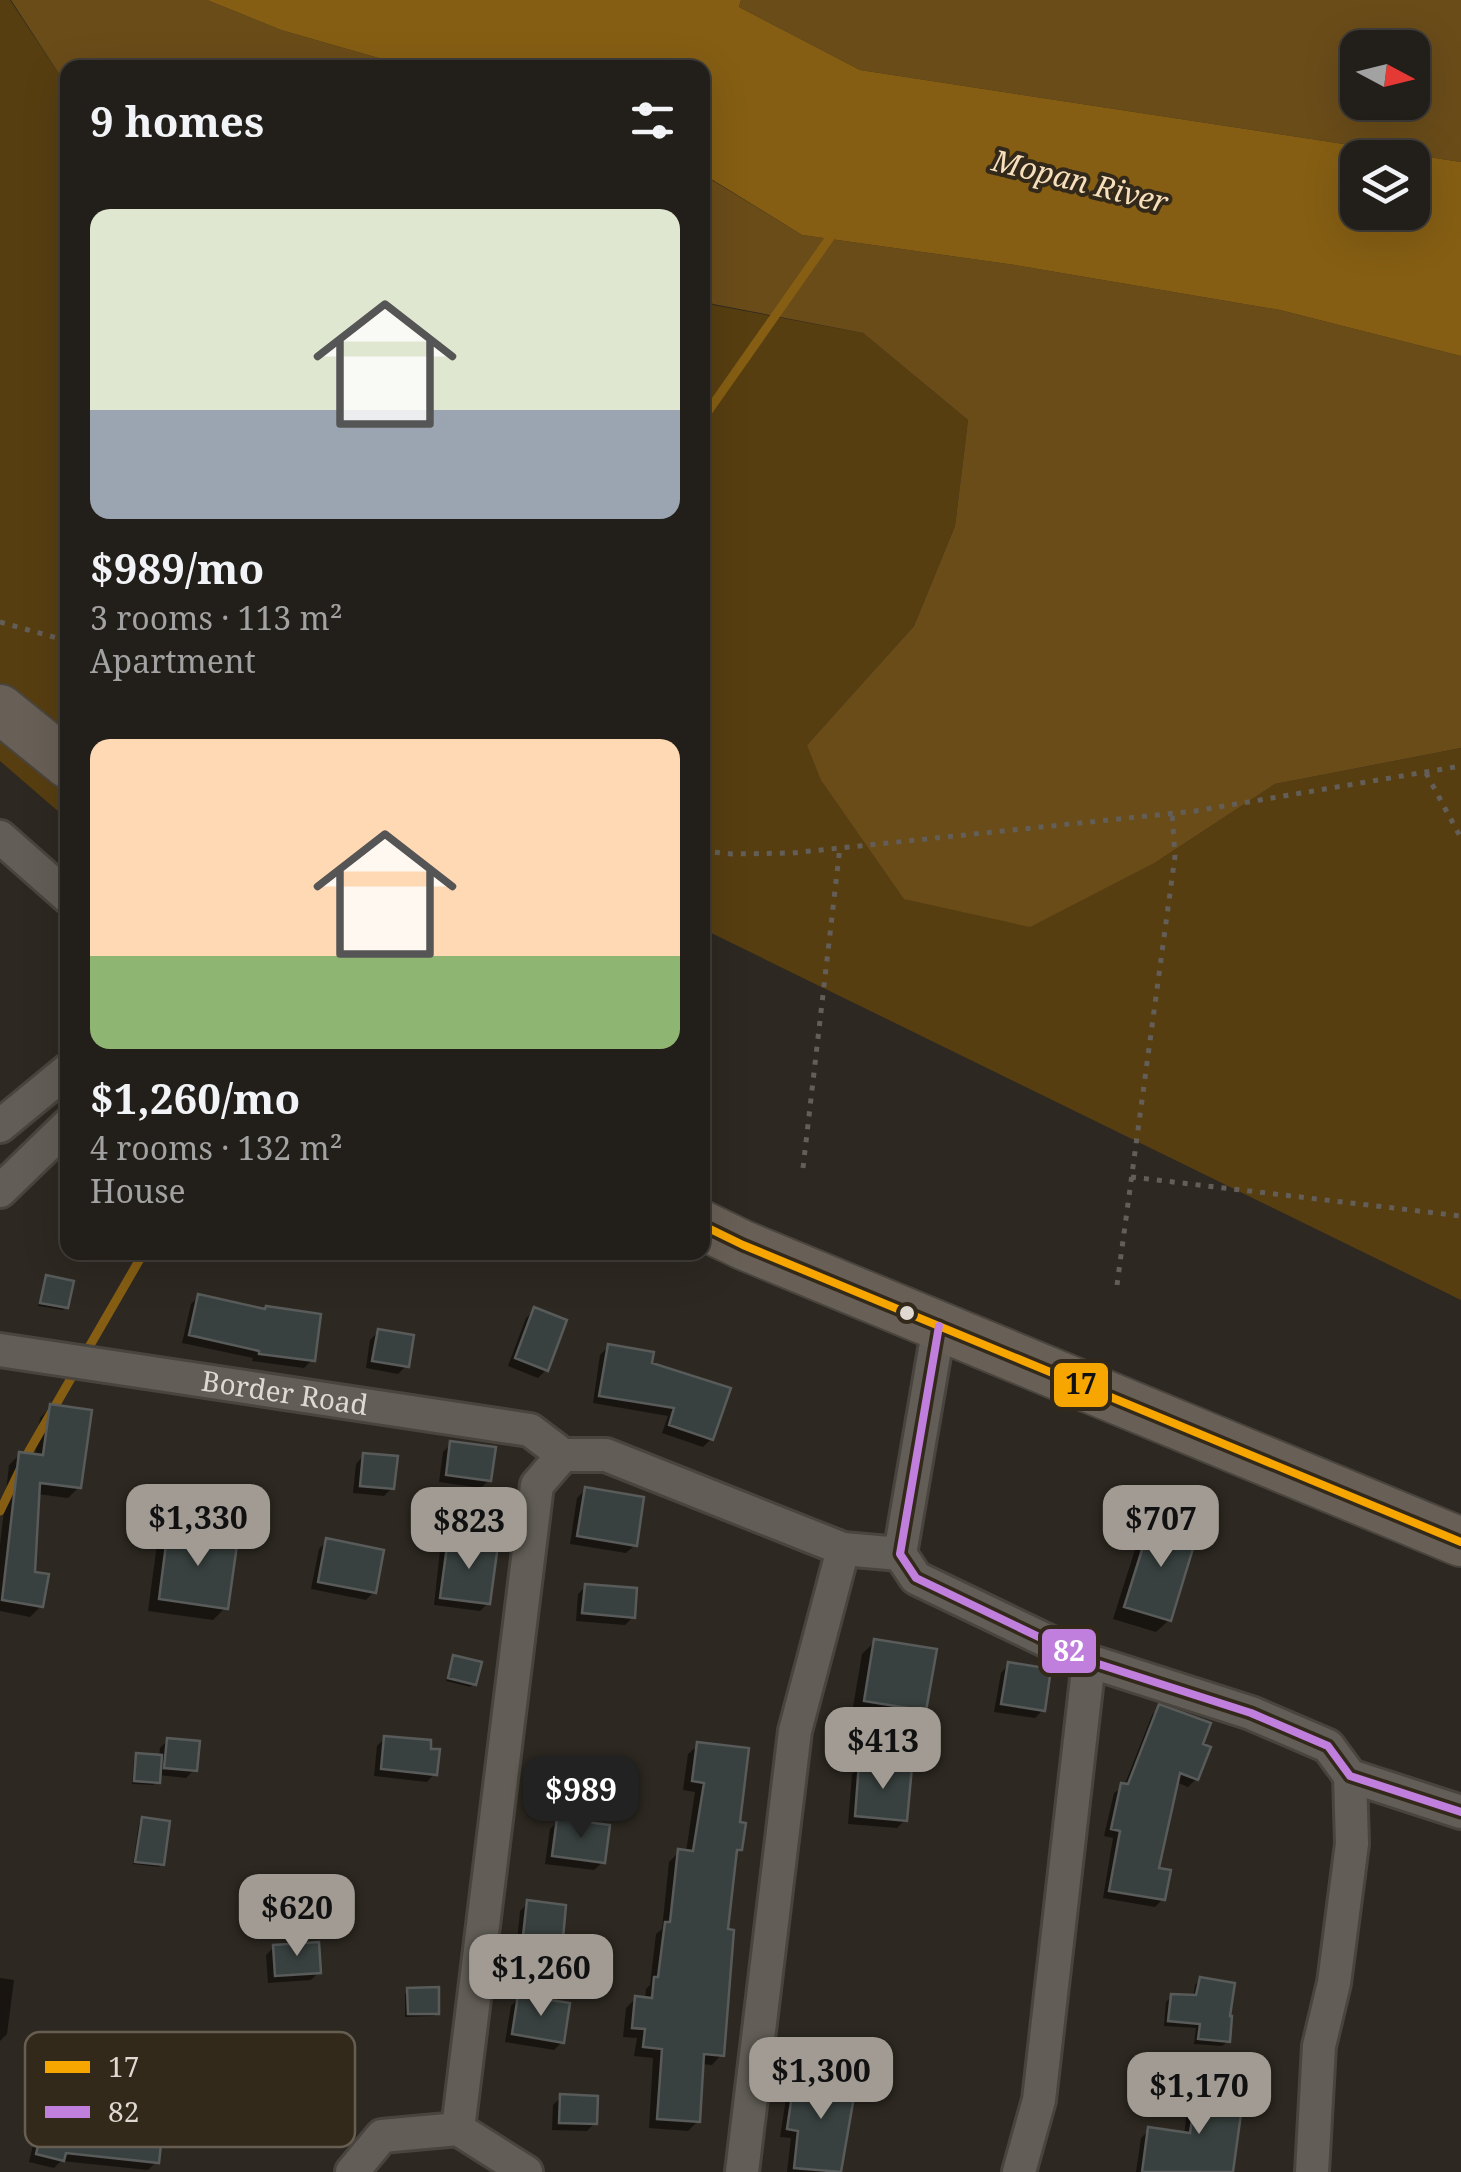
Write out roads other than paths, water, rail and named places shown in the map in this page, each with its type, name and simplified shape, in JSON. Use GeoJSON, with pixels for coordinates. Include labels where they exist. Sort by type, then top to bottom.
{"type":"FeatureCollection","features":[{"type":"Feature","properties":{"kind":"highway"},"geometry":{"type":"LineString","coordinates":[[0,708],[60,757]]}},
{"type":"Feature","properties":{"kind":"highway"},"geometry":{"type":"LineString","coordinates":[[710,1228],[743,1246],[1461,1542]]}},
{"type":"Feature","properties":{"kind":"street"},"geometry":{"type":"LineString","coordinates":[[0,837],[60,890]]}},
{"type":"Feature","properties":{"kind":"street"},"geometry":{"type":"LineString","coordinates":[[0,1126],[60,1077]]}},
{"type":"Feature","properties":{"kind":"street"},"geometry":{"type":"LineString","coordinates":[[0,1191],[60,1133]]}},
{"type":"Feature","properties":{"kind":"street"},"geometry":{"type":"LineString","coordinates":[[940,1326],[900,1554],[916,1578],[1090,1661],[1251,1713],[1328,1746],[1350,1776],[1352,1844],[1334,1983],[1318,2046],[1312,2172]]}},
{"type":"Feature","properties":{"kind":"street","name":"Border Road"},"geometry":{"type":"LineString","coordinates":[[0,1350],[530,1430],[563,1455]]}},
{"type":"Feature","properties":{"kind":"street"},"geometry":{"type":"LineString","coordinates":[[458,2130],[537,1485],[563,1455],[606,1455],[842,1549],[900,1554]]}},
{"type":"Feature","properties":{"kind":"street"},"geometry":{"type":"LineString","coordinates":[[742,2172],[795,1731],[842,1549]]}},
{"type":"Feature","properties":{"kind":"street"},"geometry":{"type":"LineString","coordinates":[[1019,2172],[1039,2100],[1090,1661]]}},
{"type":"Feature","properties":{"kind":"street"},"geometry":{"type":"LineString","coordinates":[[1350,1776],[1461,1812]]}},
{"type":"Feature","properties":{"kind":"street"},"geometry":{"type":"LineString","coordinates":[[352,2172],[382,2136],[458,2130],[526,2172]]}},
{"type":"Feature","properties":{"kind":"water","name":"Mopan River"},"geometry":{"type":"Polygon","coordinates":[[[207,0],[741,0],[739,7],[860,70],[1340,143],[1340,230],[1430,230],[1430,157],[1461,162],[1461,356],[1280,310],[1015,265],[802,235],[710,178],[710,60],[386,60],[281,30],[207,0]]]}},
{"type":"Feature","properties":{"kind":"waterway"},"geometry":{"type":"LineString","coordinates":[[710,409],[836,229]]}},
{"type":"Feature","properties":{"kind":"waterway"},"geometry":{"type":"LineString","coordinates":[[85,1354],[139,1260]]}},
{"type":"Feature","properties":{"kind":"waterway"},"geometry":{"type":"LineString","coordinates":[[0,1511],[77,1368]]}}]}
